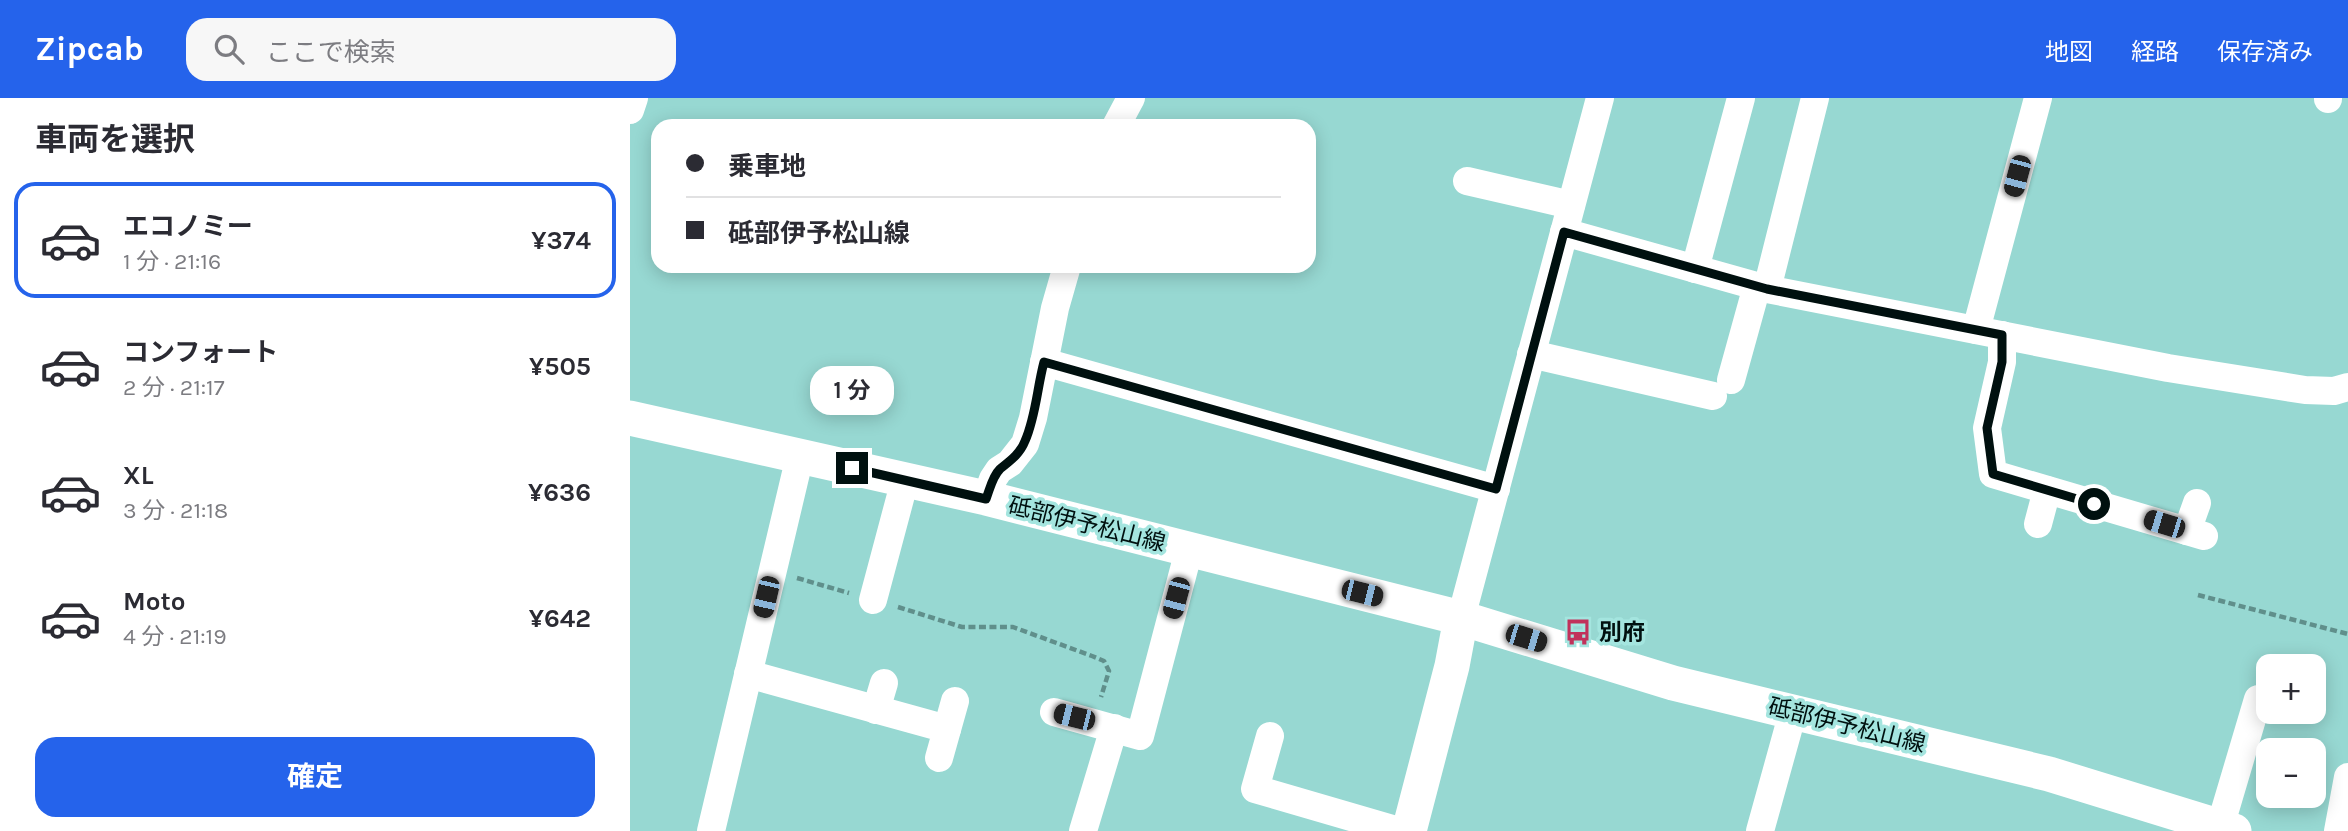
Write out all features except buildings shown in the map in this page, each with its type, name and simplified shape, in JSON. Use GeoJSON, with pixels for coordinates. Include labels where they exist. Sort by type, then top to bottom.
{"type":"FeatureCollection","features":[{"type":"Feature","properties":{"kind":"main road","name":"砥部伊予松山線"},"geometry":{"type":"LineString","coordinates":[[630,418],[986,499],[1461,618],[1673,683],[2049,774],[2227,829]]}},
{"type":"Feature","properties":{"kind":"main road"},"geometry":{"type":"LineString","coordinates":[[1409,831],[1452,666],[1461,618]]}},
{"type":"Feature","properties":{"kind":"street"},"geometry":{"type":"LineString","coordinates":[[630,110],[634,98]]}},
{"type":"Feature","properties":{"kind":"street"},"geometry":{"type":"LineString","coordinates":[[1120,119],[1131,98]]}},
{"type":"Feature","properties":{"kind":"street"},"geometry":{"type":"LineString","coordinates":[[1461,618],[1600,98]]}},
{"type":"Feature","properties":{"kind":"street"},"geometry":{"type":"LineString","coordinates":[[1695,269],[1741,98]]}},
{"type":"Feature","properties":{"kind":"street"},"geometry":{"type":"LineString","coordinates":[[1531,354],[1722,388],[1762,288],[1815,98]]}},
{"type":"Feature","properties":{"kind":"street"},"geometry":{"type":"LineString","coordinates":[[2038,98],[1989,333],[2002,362],[1987,428],[1993,474],[2196,534],[2197,503]]}},
{"type":"Feature","properties":{"kind":"street"},"geometry":{"type":"LineString","coordinates":[[1467,181],[1695,269],[1762,288],[2168,368],[2305,390],[2334,391],[2348,387]]}},
{"type":"Feature","properties":{"kind":"street"},"geometry":{"type":"LineString","coordinates":[[986,499],[999,470],[1010,463],[1024,444],[1033,418],[1065,273]]}},
{"type":"Feature","properties":{"kind":"street"},"geometry":{"type":"LineString","coordinates":[[1044,362],[1496,489]]}},
{"type":"Feature","properties":{"kind":"street"},"geometry":{"type":"LineString","coordinates":[[711,831],[800,456]]}},
{"type":"Feature","properties":{"kind":"street"},"geometry":{"type":"LineString","coordinates":[[873,600],[905,480]]}},
{"type":"Feature","properties":{"kind":"street"},"geometry":{"type":"LineString","coordinates":[[2038,524],[2047,490]]}},
{"type":"Feature","properties":{"kind":"street"},"geometry":{"type":"LineString","coordinates":[[1054,712],[1140,736],[1189,550]]}},
{"type":"Feature","properties":{"kind":"street"},"geometry":{"type":"LineString","coordinates":[[748,674],[880,697],[947,729]]}},
{"type":"Feature","properties":{"kind":"street"},"geometry":{"type":"LineString","coordinates":[[939,758],[954,701]]}},
{"type":"Feature","properties":{"kind":"street"},"geometry":{"type":"LineString","coordinates":[[2227,829],[2256,707]]}},
{"type":"Feature","properties":{"kind":"street"},"geometry":{"type":"LineString","coordinates":[[1760,831],[1793,712]]}},
{"type":"Feature","properties":{"kind":"street"},"geometry":{"type":"LineString","coordinates":[[1083,831],[1104,725]]}},
{"type":"Feature","properties":{"kind":"street"},"geometry":{"type":"LineString","coordinates":[[1270,736],[1255,789],[1399,831]]}},
{"type":"Feature","properties":{"kind":"street"},"geometry":{"type":"LineString","coordinates":[[2337,831],[2348,777]]}},
{"type":"Feature","properties":{"kind":"path"},"geometry":{"type":"LineString","coordinates":[[772,571],[962,626],[1013,626],[1104,661],[1109,671],[1104,725]]}},
{"type":"Feature","properties":{"kind":"path"},"geometry":{"type":"LineString","coordinates":[[2198,595],[2348,634]]}},
{"type":"Feature","properties":{"kind":"place","name":"別府"},"geometry":{"type":"Point","coordinates":[1578,632]}},
{"type":"Feature","properties":{"kind":"route"},"geometry":{"type":"LineString","coordinates":[[852,468],[986,499],[999,470],[1010,463],[1024,444],[1033,418],[1044,362],[1496,489],[1564,232],[1767,289],[2002,335],[2002,362],[1987,428],[1993,474],[2094,504]]}}]}
